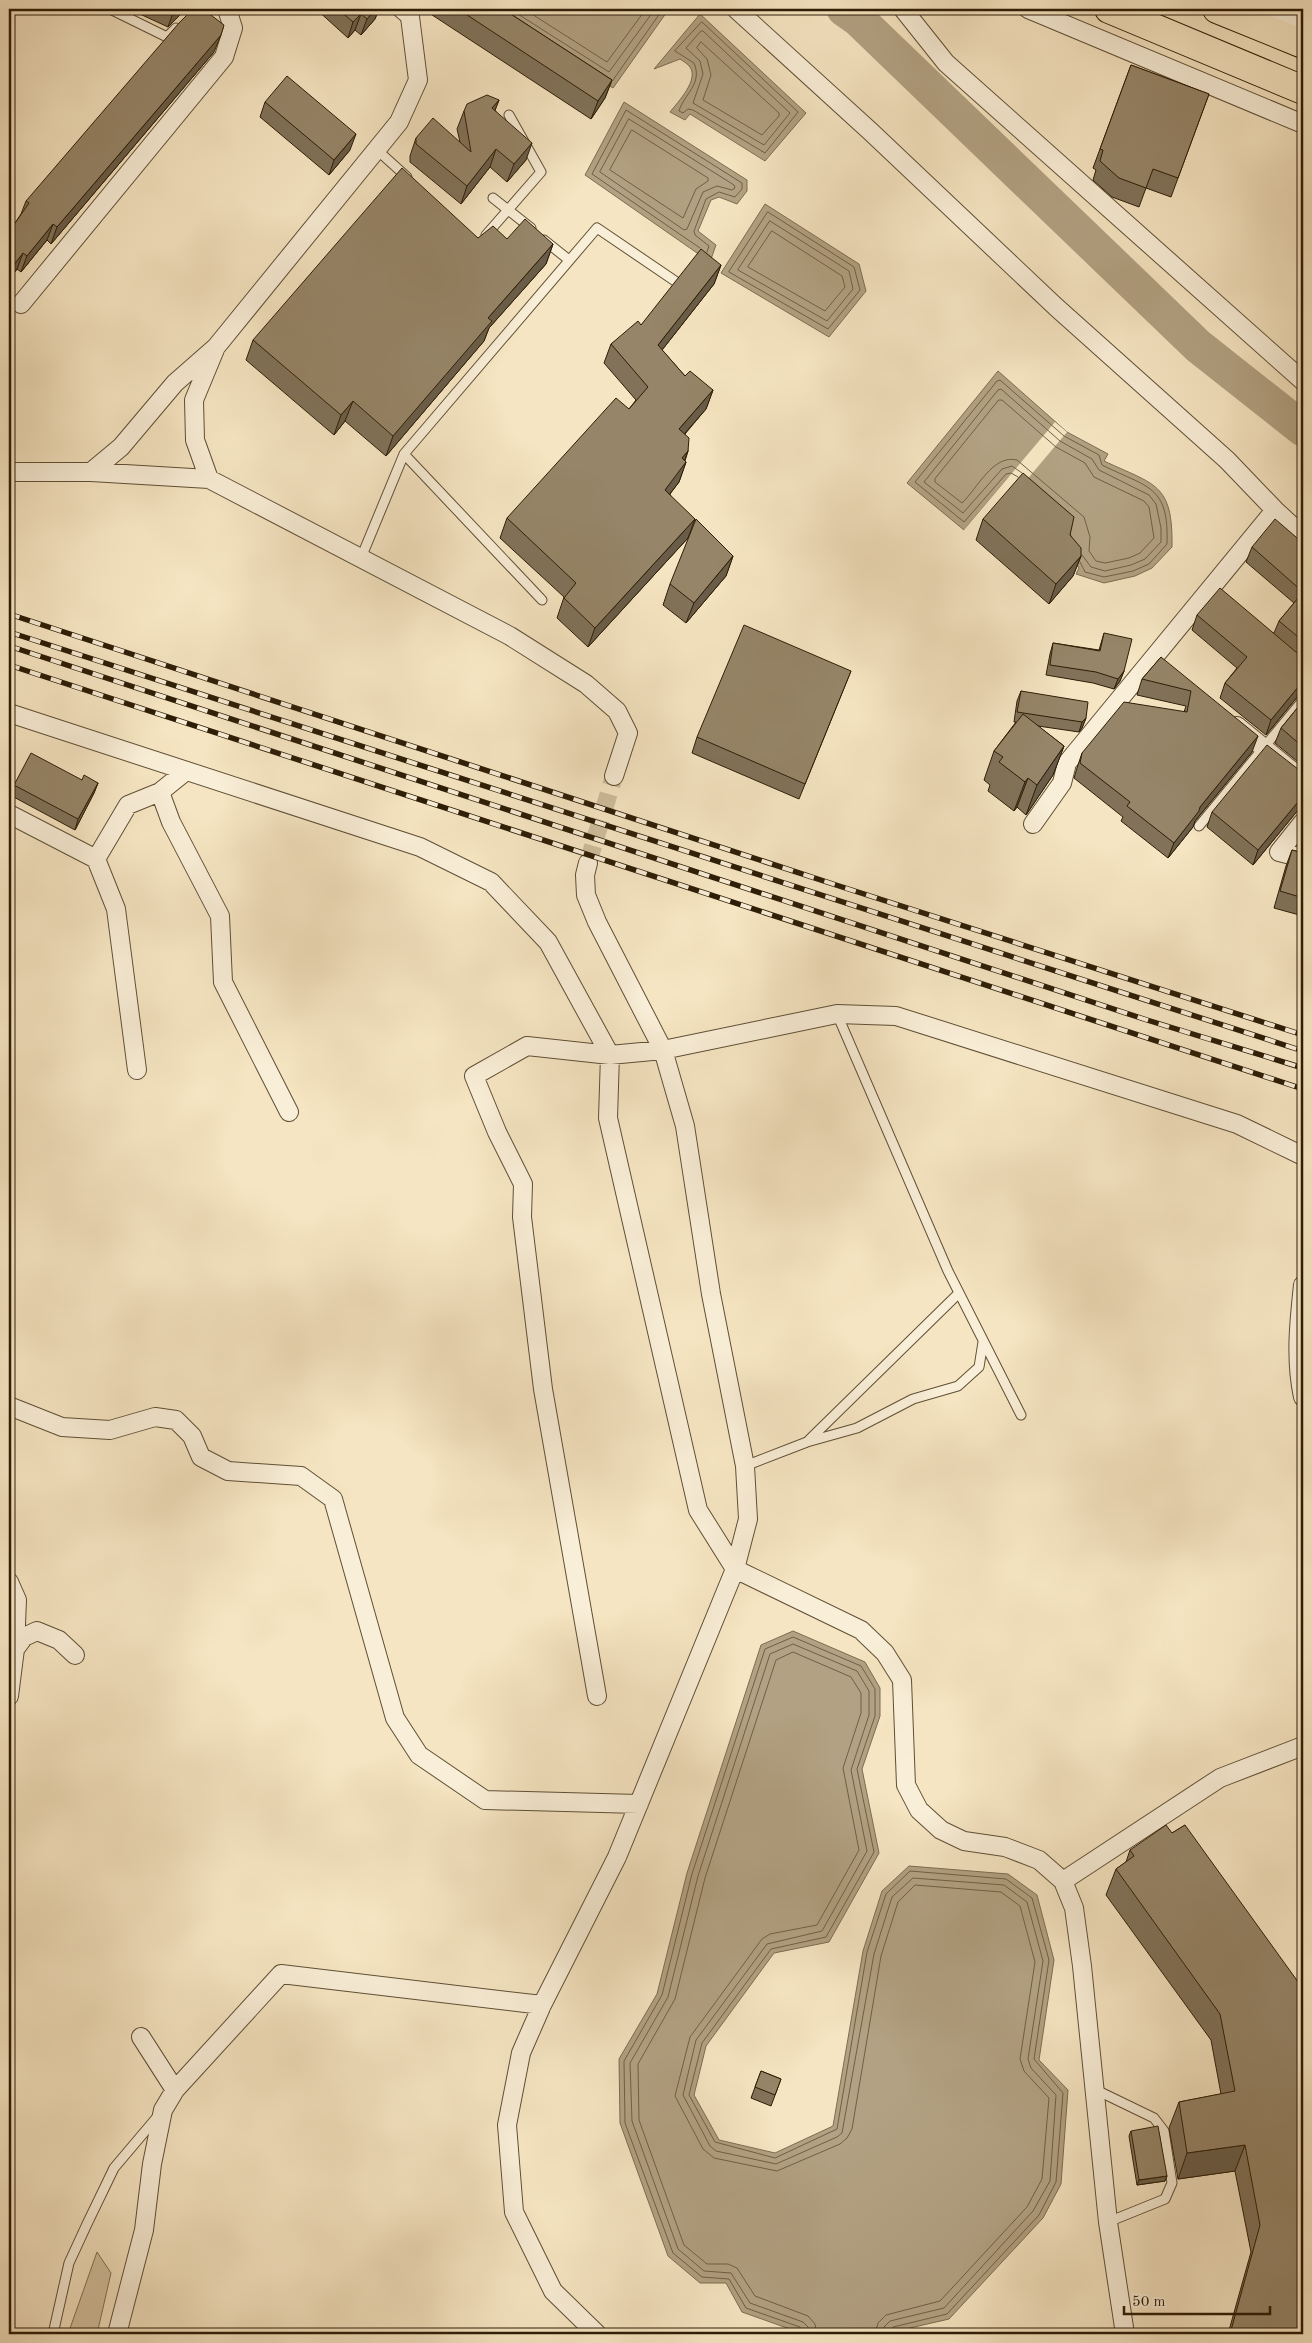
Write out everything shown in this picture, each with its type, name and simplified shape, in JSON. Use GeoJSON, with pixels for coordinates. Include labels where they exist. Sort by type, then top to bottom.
{"type":"FeatureCollection","features":[{"type":"Feature","properties":{"kind":"highway"},"geometry":{"type":"LineString","coordinates":[[1109,9],[1303,90]]}},
{"type":"Feature","properties":{"kind":"highway"},"geometry":{"type":"LineString","coordinates":[[1217,9],[1303,44]]}},
{"type":"Feature","properties":{"kind":"street"},"geometry":{"type":"LineString","coordinates":[[21,304],[224,57],[233,28],[227,9]]}},
{"type":"Feature","properties":{"kind":"street"},"geometry":{"type":"LineString","coordinates":[[736,9],[870,131],[1056,307],[1227,460],[1274,510],[1303,536]]}},
{"type":"Feature","properties":{"kind":"street"},"geometry":{"type":"LineString","coordinates":[[903,9],[946,63],[1303,381]]}},
{"type":"Feature","properties":{"kind":"street"},"geometry":{"type":"LineString","coordinates":[[1028,9],[1303,124]]}},
{"type":"Feature","properties":{"kind":"street"},"geometry":{"type":"LineString","coordinates":[[1275,9],[1303,20]]}},
{"type":"Feature","properties":{"kind":"street"},"geometry":{"type":"LineString","coordinates":[[91,472],[121,447],[175,383],[216,347],[398,122],[418,80],[410,16]]}},
{"type":"Feature","properties":{"kind":"street"},"geometry":{"type":"LineString","coordinates":[[210,478],[195,440],[194,400],[216,347]]}},
{"type":"Feature","properties":{"kind":"street"},"geometry":{"type":"LineString","coordinates":[[9,472],[91,472],[210,478],[510,636],[586,684],[617,711],[628,733],[614,776]]}},
{"type":"Feature","properties":{"kind":"street"},"geometry":{"type":"LineString","coordinates":[[1033,824],[1062,783],[1067,763],[1154,658],[1213,593],[1274,510]]}},
{"type":"Feature","properties":{"kind":"street"},"geometry":{"type":"LineString","coordinates":[[1154,658],[1168,670]]}},
{"type":"Feature","properties":{"kind":"street"},"geometry":{"type":"LineString","coordinates":[[9,713],[420,847],[491,882],[548,942],[610,1055],[608,1118],[698,1510],[735,1569],[860,1630],[885,1653],[902,1680],[906,1785],[919,1810],[941,1830],[964,1841],[1005,1847],[1038,1860],[1063,1882],[1074,1908],[1108,2222],[1125,2334]]}},
{"type":"Feature","properties":{"kind":"street"},"geometry":{"type":"LineString","coordinates":[[1227,718],[1303,780]]}},
{"type":"Feature","properties":{"kind":"street"},"geometry":{"type":"LineString","coordinates":[[96,859],[128,805],[160,792],[186,771]]}},
{"type":"Feature","properties":{"kind":"street"},"geometry":{"type":"LineString","coordinates":[[160,792],[171,822],[220,916],[223,982],[289,1112]]}},
{"type":"Feature","properties":{"kind":"street"},"geometry":{"type":"LineString","coordinates":[[9,814],[96,859],[116,909],[137,1070]]}},
{"type":"Feature","properties":{"kind":"street"},"geometry":{"type":"LineString","coordinates":[[1303,822],[1279,852],[1303,858]]}},
{"type":"Feature","properties":{"kind":"street"},"geometry":{"type":"LineString","coordinates":[[588,863],[585,875],[586,895],[596,922],[663,1050],[685,1126],[711,1294],[745,1466],[748,1519],[735,1569],[617,1857],[542,2005],[521,2053],[507,2125],[514,2212],[553,2291],[598,2334]]}},
{"type":"Feature","properties":{"kind":"street"},"geometry":{"type":"LineString","coordinates":[[596,1696],[543,1389],[522,1217],[523,1184],[497,1132],[474,1076],[527,1046],[610,1055],[663,1050],[837,1014],[896,1016],[1237,1124],[1303,1156]]}},
{"type":"Feature","properties":{"kind":"street"},"geometry":{"type":"LineString","coordinates":[[1303,1285],[1298,1332],[1300,1384],[1303,1397]]}},
{"type":"Feature","properties":{"kind":"street"},"geometry":{"type":"LineString","coordinates":[[9,1406],[62,1427],[110,1430],[155,1417],[176,1420],[192,1436],[201,1457],[228,1471],[301,1476],[333,1499],[395,1718],[419,1755],[485,1800],[639,1804]]}},
{"type":"Feature","properties":{"kind":"street"},"geometry":{"type":"LineString","coordinates":[[9,1582],[17,1600],[9,1696]]}},
{"type":"Feature","properties":{"kind":"street"},"geometry":{"type":"LineString","coordinates":[[14,1649],[24,1637],[37,1631],[59,1640],[75,1654]]}},
{"type":"Feature","properties":{"kind":"street"},"geometry":{"type":"LineString","coordinates":[[1063,1882],[1220,1778],[1303,1746]]}},
{"type":"Feature","properties":{"kind":"street"},"geometry":{"type":"LineString","coordinates":[[117,2334],[144,2230],[152,2164],[163,2110],[175,2090],[281,1974],[542,2005]]}},
{"type":"Feature","properties":{"kind":"street"},"geometry":{"type":"LineString","coordinates":[[141,2037],[175,2090]]}},
{"type":"Feature","properties":{"kind":"lane"},"geometry":{"type":"LineString","coordinates":[[110,9],[167,37],[181,23]]}},
{"type":"Feature","properties":{"kind":"lane"},"geometry":{"type":"LineString","coordinates":[[395,9],[410,16]]}},
{"type":"Feature","properties":{"kind":"lane"},"geometry":{"type":"LineString","coordinates":[[480,243],[542,172],[509,115]]}},
{"type":"Feature","properties":{"kind":"lane"},"geometry":{"type":"LineString","coordinates":[[376,149],[413,183]]}},
{"type":"Feature","properties":{"kind":"lane"},"geometry":{"type":"LineString","coordinates":[[493,198],[569,260]]}},
{"type":"Feature","properties":{"kind":"lane"},"geometry":{"type":"LineString","coordinates":[[361,558],[404,454],[597,228],[675,281]]}},
{"type":"Feature","properties":{"kind":"lane"},"geometry":{"type":"LineString","coordinates":[[404,454],[542,600]]}},
{"type":"Feature","properties":{"kind":"lane"},"geometry":{"type":"LineString","coordinates":[[1199,826],[1303,700]]}},
{"type":"Feature","properties":{"kind":"lane"},"geometry":{"type":"LineString","coordinates":[[837,1014],[959,1293],[1021,1416]]}},
{"type":"Feature","properties":{"kind":"lane"},"geometry":{"type":"LineString","coordinates":[[807,1442],[959,1293]]}},
{"type":"Feature","properties":{"kind":"lane"},"geometry":{"type":"LineString","coordinates":[[745,1466],[807,1442],[857,1428],[913,1399],[958,1386],[979,1367],[983,1342]]}},
{"type":"Feature","properties":{"kind":"lane"},"geometry":{"type":"LineString","coordinates":[[1094,2089],[1154,2118],[1164,2131],[1172,2182],[1165,2199],[1108,2222]]}},
{"type":"Feature","properties":{"kind":"lane"},"geometry":{"type":"LineString","coordinates":[[53,2334],[69,2263],[110,2176],[114,2168],[163,2110]]}},
{"type":"Feature","properties":{"kind":"shaded area"},"geometry":{"type":"Polygon","coordinates":[[[97,2252],[111,2273],[97,2334],[68,2334],[97,2252]]]}},
{"type":"Feature","properties":{"kind":"water"},"geometry":{"type":"Polygon","coordinates":[[[490,9],[669,9],[613,88],[490,9]]]}},
{"type":"Feature","properties":{"kind":"water"},"geometry":{"type":"Polygon","coordinates":[[[700,14],[806,113],[765,161],[690,114],[685,120],[670,112],[690,84],[692,72],[689,66],[680,59],[654,69],[700,14]]]}},
{"type":"Feature","properties":{"kind":"water"},"geometry":{"type":"Polygon","coordinates":[[[624,102],[747,180],[747,191],[737,204],[719,197],[711,200],[698,231],[716,245],[710,262],[585,175],[624,102]]]}},
{"type":"Feature","properties":{"kind":"water"},"geometry":{"type":"Polygon","coordinates":[[[765,204],[859,264],[866,291],[829,337],[721,273],[765,204]]]}},
{"type":"Feature","properties":{"kind":"water"},"geometry":{"type":"Polygon","coordinates":[[[998,371],[1067,432],[1108,454],[1104,461],[1148,482],[1158,489],[1169,510],[1172,547],[1152,568],[1135,576],[1104,583],[1076,574],[1079,568],[1070,558],[1072,540],[1069,528],[1009,477],[964,530],[907,483],[998,371]]]}},
{"type":"Feature","properties":{"kind":"water"},"geometry":{"type":"Polygon","coordinates":[[[793,1631],[865,1662],[880,1688],[880,1716],[862,1769],[879,1853],[829,1942],[774,1953],[706,2046],[694,2095],[719,2140],[775,2153],[833,2126],[863,1951],[882,1891],[909,1866],[1008,1874],[1037,1895],[1054,1960],[1039,2060],[1068,2090],[1061,2184],[1043,2218],[949,2319],[884,2334],[804,2334],[742,2312],[726,2283],[700,2283],[668,2256],[620,2123],[619,2059],[657,1994],[687,1873],[761,1645],[793,1631]]]}},
{"type":"Feature","properties":{"kind":"pier"},"geometry":{"type":"Polygon","coordinates":[[[1055,422],[1067,432],[1019,489],[1010,481],[966,531],[964,530],[1055,422]]]}},
{"type":"Feature","properties":{"kind":"building"},"geometry":{"type":"Polygon","coordinates":[[[193,9],[203,9],[224,25],[221,35],[57,227],[53,224],[27,256],[23,253],[9,271],[9,228],[11,229],[29,203],[26,201],[193,9]]]}},
{"type":"Feature","properties":{"kind":"building"},"geometry":{"type":"Polygon","coordinates":[[[338,9],[376,9],[367,19],[361,14],[353,22],[338,9]]]}},
{"type":"Feature","properties":{"kind":"building"},"geometry":{"type":"Polygon","coordinates":[[[458,9],[503,9],[612,80],[598,101],[458,9]]]}},
{"type":"Feature","properties":{"kind":"building"},"geometry":{"type":"Polygon","coordinates":[[[1131,65],[1209,94],[1178,178],[1153,169],[1146,188],[1119,178],[1100,161],[1103,150],[1100,149],[1131,65]]]}},
{"type":"Feature","properties":{"kind":"building"},"geometry":{"type":"Polygon","coordinates":[[[287,76],[356,134],[334,160],[265,102],[287,76]]]}},
{"type":"Feature","properties":{"kind":"building"},"geometry":{"type":"Polygon","coordinates":[[[487,95],[499,100],[492,108],[532,143],[514,164],[496,149],[467,186],[416,144],[416,138],[433,118],[471,152],[464,111],[467,104],[487,95]]]}},
{"type":"Feature","properties":{"kind":"building"},"geometry":{"type":"Polygon","coordinates":[[[402,168],[478,238],[493,226],[507,239],[525,219],[553,244],[488,318],[492,321],[393,436],[353,401],[341,415],[253,340],[402,168]]]}},
{"type":"Feature","properties":{"kind":"building"},"geometry":{"type":"Polygon","coordinates":[[[701,249],[721,265],[658,345],[685,376],[690,371],[713,390],[679,429],[689,438],[688,451],[682,458],[686,462],[665,490],[695,519],[595,628],[564,598],[576,583],[507,518],[616,398],[629,409],[648,387],[611,344],[638,321],[641,325],[701,249]]]}},
{"type":"Feature","properties":{"kind":"building"},"geometry":{"type":"Polygon","coordinates":[[[1023,473],[1074,517],[1070,535],[1081,548],[1081,556],[1056,584],[983,519],[1023,473]]]}},
{"type":"Feature","properties":{"kind":"building"},"geometry":{"type":"Polygon","coordinates":[[[696,519],[733,556],[694,603],[670,584],[696,519]]]}},
{"type":"Feature","properties":{"kind":"building"},"geometry":{"type":"Polygon","coordinates":[[[1275,519],[1303,543],[1303,592],[1252,547],[1275,519]]]}},
{"type":"Feature","properties":{"kind":"building"},"geometry":{"type":"Polygon","coordinates":[[[1220,588],[1303,658],[1303,681],[1271,720],[1225,683],[1247,657],[1197,615],[1220,588]]]}},
{"type":"Feature","properties":{"kind":"building"},"geometry":{"type":"Polygon","coordinates":[[[1303,592],[1303,641],[1279,621],[1303,592]]]}},
{"type":"Feature","properties":{"kind":"building"},"geometry":{"type":"Polygon","coordinates":[[[744,625],[851,671],[805,784],[697,737],[744,625]]]}},
{"type":"Feature","properties":{"kind":"building"},"geometry":{"type":"Polygon","coordinates":[[[1104,633],[1132,639],[1124,671],[1118,679],[1096,672],[1050,665],[1053,643],[1100,651],[1104,633]]]}},
{"type":"Feature","properties":{"kind":"building"},"geometry":{"type":"Polygon","coordinates":[[[1161,657],[1258,736],[1200,807],[1199,811],[1174,843],[1127,806],[1130,802],[1080,763],[1082,753],[1124,702],[1187,712],[1191,691],[1142,679],[1161,657]]]}},
{"type":"Feature","properties":{"kind":"building"},"geometry":{"type":"Polygon","coordinates":[[[1021,691],[1088,702],[1086,718],[1082,722],[1017,712],[1021,691]]]}},
{"type":"Feature","properties":{"kind":"building"},"geometry":{"type":"Polygon","coordinates":[[[1303,701],[1303,747],[1281,728],[1303,701]]]}},
{"type":"Feature","properties":{"kind":"building"},"geometry":{"type":"Polygon","coordinates":[[[1023,714],[1064,746],[1037,785],[1028,778],[1025,782],[999,762],[1003,757],[994,751],[1023,714]]]}},
{"type":"Feature","properties":{"kind":"building"},"geometry":{"type":"Polygon","coordinates":[[[1267,745],[1303,773],[1303,796],[1258,850],[1212,812],[1267,745]]]}},
{"type":"Feature","properties":{"kind":"building"},"geometry":{"type":"Polygon","coordinates":[[[31,753],[82,780],[84,775],[98,783],[78,819],[14,785],[31,753]]]}},
{"type":"Feature","properties":{"kind":"building"},"geometry":{"type":"Polygon","coordinates":[[[1292,850],[1303,853],[1303,898],[1280,891],[1292,850]]]}},
{"type":"Feature","properties":{"kind":"building"},"geometry":{"type":"Polygon","coordinates":[[[1166,1825],[1172,1833],[1185,1825],[1301,1986],[1303,1986],[1303,2334],[1230,2334],[1260,2225],[1245,2145],[1187,2153],[1179,2102],[1235,2091],[1220,2014],[1116,1869],[1134,1856],[1130,1850],[1166,1825]]]}},
{"type":"Feature","properties":{"kind":"building"},"geometry":{"type":"Polygon","coordinates":[[[761,2071],[781,2079],[775,2095],[755,2087],[761,2071]]]}},
{"type":"Feature","properties":{"kind":"building"},"geometry":{"type":"Polygon","coordinates":[[[1158,2126],[1167,2176],[1139,2180],[1131,2131],[1158,2126]]]}},
{"type":"Feature","properties":{"kind":"waterway"},"geometry":{"type":"LineString","coordinates":[[844,9],[857,18],[1198,346],[1303,429]]}},
{"type":"Feature","properties":{"kind":"tunnel"},"geometry":{"type":"LineString","coordinates":[[588,863],[614,776]]}},
{"type":"Feature","properties":{"kind":"railway"},"geometry":{"type":"LineString","coordinates":[[9,614],[836,885],[1303,1035]]}},
{"type":"Feature","properties":{"kind":"railway"},"geometry":{"type":"LineString","coordinates":[[9,632],[1303,1051]]}},
{"type":"Feature","properties":{"kind":"railway"},"geometry":{"type":"LineString","coordinates":[[9,646],[1147,1020],[1303,1068]]}},
{"type":"Feature","properties":{"kind":"railway"},"geometry":{"type":"LineString","coordinates":[[9,665],[1303,1089]]}}]}
